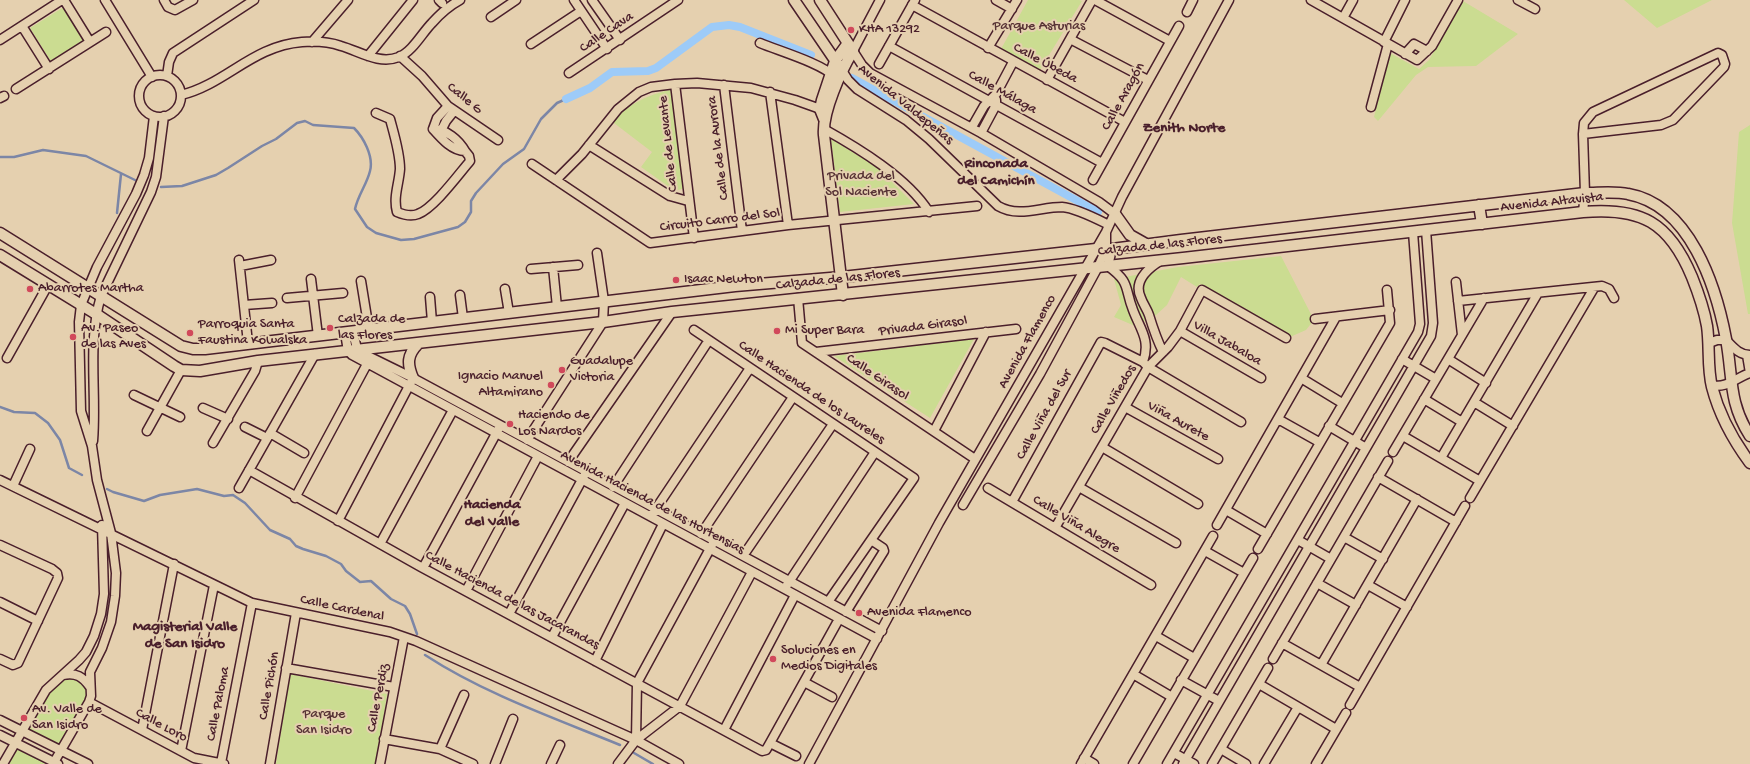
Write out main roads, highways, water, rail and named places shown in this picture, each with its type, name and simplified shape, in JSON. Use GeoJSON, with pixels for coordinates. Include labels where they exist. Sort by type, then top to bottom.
{"type":"FeatureCollection","features":[{"type":"Feature","properties":{"kind":"waterway"},"geometry":{"type":"LineString","coordinates":[[566,99],[590,88],[612,72],[648,71],[656,68],[712,27],[729,25],[740,27],[811,55]]}},
{"type":"Feature","properties":{"kind":"waterway"},"geometry":{"type":"LineString","coordinates":[[852,78],[1098,212]]}},
{"type":"Feature","properties":{"kind":"waterway"},"geometry":{"type":"LineString","coordinates":[[161,187],[182,186],[216,175],[262,146],[276,139],[297,123],[305,121],[313,125],[354,128],[361,136],[367,147],[371,165],[369,176],[355,209],[367,227],[376,233],[401,240],[414,239],[458,227],[465,222],[471,212],[471,201],[476,193],[503,164],[524,149],[541,119],[557,103],[566,99]]}},
{"type":"Feature","properties":{"kind":"waterway"},"geometry":{"type":"LineString","coordinates":[[0,157],[14,157],[43,150],[86,156],[139,182]]}},
{"type":"Feature","properties":{"kind":"waterway"},"geometry":{"type":"LineString","coordinates":[[117,213],[121,174]]}},
{"type":"Feature","properties":{"kind":"waterway"},"geometry":{"type":"LineString","coordinates":[[0,407],[14,412],[35,413],[48,423],[60,440],[69,468],[82,475]]}},
{"type":"Feature","properties":{"kind":"waterway"},"geometry":{"type":"LineString","coordinates":[[107,489],[144,501],[160,495],[197,489],[224,496],[233,495],[245,503],[270,530],[290,539],[296,546],[326,556],[341,564],[346,571],[360,582],[371,581],[391,599],[405,606],[410,614],[417,634]]}},
{"type":"Feature","properties":{"kind":"waterway"},"geometry":{"type":"LineString","coordinates":[[425,655],[472,682],[545,715],[620,745]]}},
{"type":"Feature","properties":{"kind":"waterway"},"geometry":{"type":"LineString","coordinates":[[634,753],[653,764]]}},
{"type":"Feature","properties":{"kind":"place","name":"KHA 13292"},"geometry":{"type":"Point","coordinates":[851,30]}},
{"type":"Feature","properties":{"kind":"place","name":"Isaac Newton"},"geometry":{"type":"Point","coordinates":[676,280]}},
{"type":"Feature","properties":{"kind":"place","name":"Abarrotes Martha"},"geometry":{"type":"Point","coordinates":[30,289]}},
{"type":"Feature","properties":{"kind":"place","name":"Calzada de las Flores"},"geometry":{"type":"Point","coordinates":[330,328]}},
{"type":"Feature","properties":{"kind":"place","name":"Mi Super Bara"},"geometry":{"type":"Point","coordinates":[777,331]}},
{"type":"Feature","properties":{"kind":"place","name":"Parroquia Santa Faustina Kowalska"},"geometry":{"type":"Point","coordinates":[190,333]}},
{"type":"Feature","properties":{"kind":"place","name":"Av. Paseo de las Aves"},"geometry":{"type":"Point","coordinates":[73,337]}},
{"type":"Feature","properties":{"kind":"place","name":"Guadalupe Victoria"},"geometry":{"type":"Point","coordinates":[562,370]}},
{"type":"Feature","properties":{"kind":"place","name":"Ignacio Manuel Altamirano"},"geometry":{"type":"Point","coordinates":[551,385]}},
{"type":"Feature","properties":{"kind":"place","name":"Haciendo de Los Nardos"},"geometry":{"type":"Point","coordinates":[510,424]}},
{"type":"Feature","properties":{"kind":"place","name":"Avenida Flamenco"},"geometry":{"type":"Point","coordinates":[859,613]}},
{"type":"Feature","properties":{"kind":"place","name":"Soluciones en Medios Digitales"},"geometry":{"type":"Point","coordinates":[773,659]}},
{"type":"Feature","properties":{"kind":"place","name":"Av. Valle de San Isidro"},"geometry":{"type":"Point","coordinates":[24,718]}},
{"type":"Feature","properties":{"kind":"district","name":"Zenith Norte"},"geometry":{"type":"Point","coordinates":[1184,129]}},
{"type":"Feature","properties":{"kind":"district","name":"Rinconada del Camichín"},"geometry":{"type":"Point","coordinates":[996,174]}},
{"type":"Feature","properties":{"kind":"district","name":"Hacienda del Valle"},"geometry":{"type":"Point","coordinates":[492,514]}},
{"type":"Feature","properties":{"kind":"district","name":"Magisterial Valle de San Isidro"},"geometry":{"type":"Point","coordinates":[185,636]}},
{"type":"Feature","properties":{"kind":"park label","name":"Parque Asturias"},"geometry":{"type":"Point","coordinates":[1039,27]}},
{"type":"Feature","properties":{"kind":"park label","name":"Privada del Sol Naciente"},"geometry":{"type":"Point","coordinates":[861,186]}},
{"type":"Feature","properties":{"kind":"park label","name":"Parque San Isidro"},"geometry":{"type":"Point","coordinates":[324,724]}}]}
